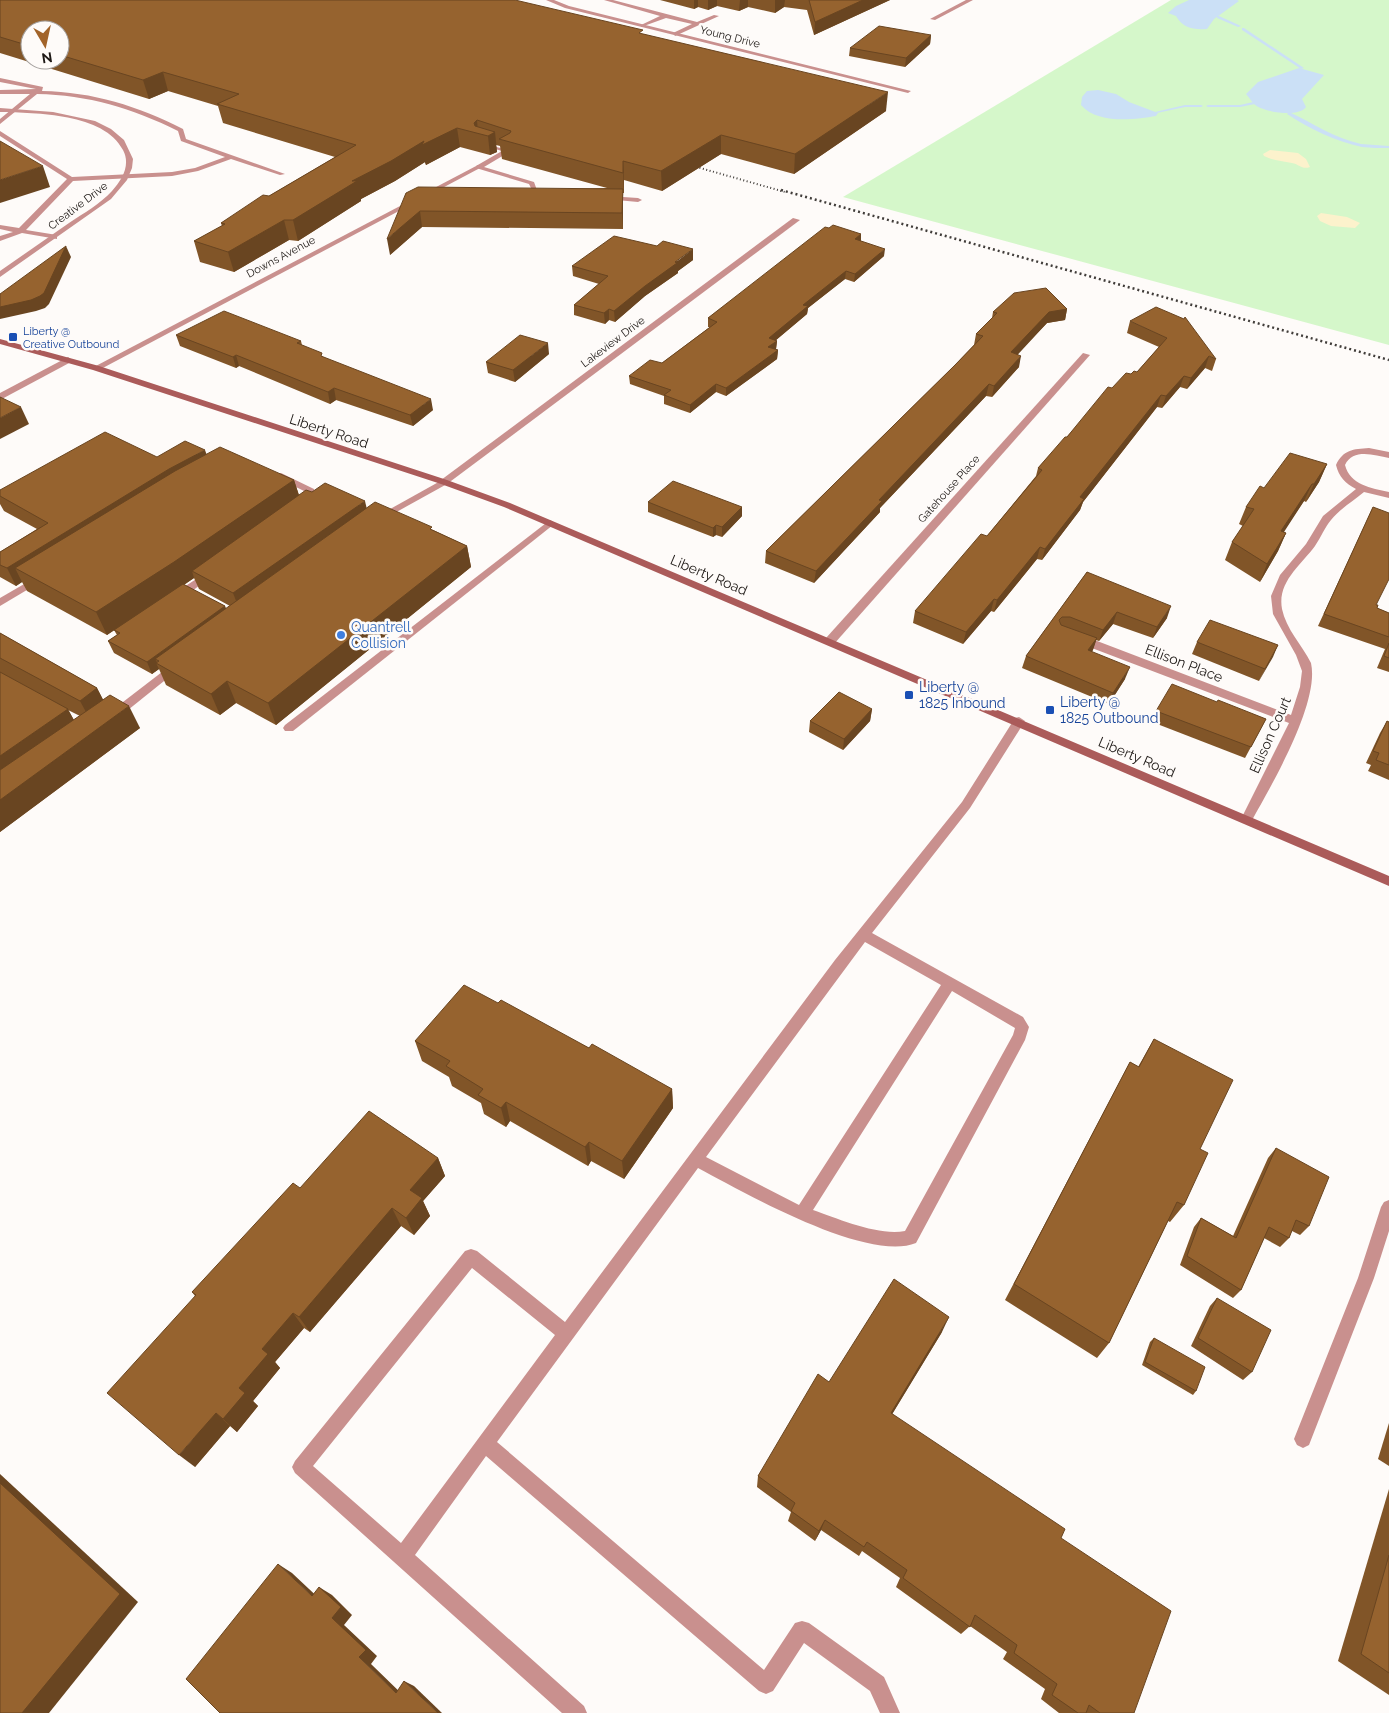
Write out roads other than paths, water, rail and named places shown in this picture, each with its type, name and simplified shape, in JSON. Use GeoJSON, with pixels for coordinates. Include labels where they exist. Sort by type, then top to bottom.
{"type":"FeatureCollection","features":[{"type":"Feature","properties":{"kind":"main road","name":"Liberty Road"},"geometry":{"type":"LineString","coordinates":[[0,341],[96,368],[444,482],[550,523],[1389,881]]}},
{"type":"Feature","properties":{"kind":"street","name":"Young Drive"},"geometry":{"type":"LineString","coordinates":[[549,0],[567,7],[908,92]]}},
{"type":"Feature","properties":{"kind":"street"},"geometry":{"type":"LineString","coordinates":[[607,0],[698,24]]}},
{"type":"Feature","properties":{"kind":"street"},"geometry":{"type":"LineString","coordinates":[[933,19],[970,0]]}},
{"type":"Feature","properties":{"kind":"street"},"geometry":{"type":"LineString","coordinates":[[643,26],[664,16]]}},
{"type":"Feature","properties":{"kind":"street"},"geometry":{"type":"LineString","coordinates":[[675,34],[716,16]]}},
{"type":"Feature","properties":{"kind":"street"},"geometry":{"type":"LineString","coordinates":[[0,80],[41,88],[0,122]]}},
{"type":"Feature","properties":{"kind":"street"},"geometry":{"type":"LineString","coordinates":[[0,92],[75,94],[114,103],[155,117],[181,130],[184,140],[190,144],[282,174]]}},
{"type":"Feature","properties":{"kind":"street"},"geometry":{"type":"LineString","coordinates":[[0,110],[72,117],[98,125],[112,132],[128,149],[130,159],[126,176]]}},
{"type":"Feature","properties":{"kind":"street"},"geometry":{"type":"LineString","coordinates":[[0,133],[70,179],[196,170],[230,156]]}},
{"type":"Feature","properties":{"kind":"street","name":"Downs Avenue"},"geometry":{"type":"LineString","coordinates":[[96,368],[508,151],[480,143]]}},
{"type":"Feature","properties":{"kind":"street"},"geometry":{"type":"LineString","coordinates":[[478,167],[532,184],[536,192]]}},
{"type":"Feature","properties":{"kind":"street","name":"Creative Drive"},"geometry":{"type":"LineString","coordinates":[[0,275],[107,200],[126,176]]}},
{"type":"Feature","properties":{"kind":"street"},"geometry":{"type":"LineString","coordinates":[[0,239],[21,231],[70,179]]}},
{"type":"Feature","properties":{"kind":"street"},"geometry":{"type":"LineString","coordinates":[[427,193],[446,192]]}},
{"type":"Feature","properties":{"kind":"street"},"geometry":{"type":"LineString","coordinates":[[516,192],[545,193]]}},
{"type":"Feature","properties":{"kind":"street"},"geometry":{"type":"LineString","coordinates":[[601,197],[638,200]]}},
{"type":"Feature","properties":{"kind":"street","name":"Lakeview Drive"},"geometry":{"type":"LineString","coordinates":[[373,522],[444,482],[796,220]]}},
{"type":"Feature","properties":{"kind":"street"},"geometry":{"type":"LineString","coordinates":[[0,227],[54,237]]}},
{"type":"Feature","properties":{"kind":"street","name":"Gatehouse Place"},"geometry":{"type":"LineString","coordinates":[[830,641],[1086,355]]}},
{"type":"Feature","properties":{"kind":"street"},"geometry":{"type":"LineString","coordinates":[[0,398],[68,360]]}},
{"type":"Feature","properties":{"kind":"street"},"geometry":{"type":"LineString","coordinates":[[1389,455],[1359,451],[1342,458],[1339,463],[1339,470],[1343,477],[1362,489],[1389,495]]}},
{"type":"Feature","properties":{"kind":"street"},"geometry":{"type":"LineString","coordinates":[[276,473],[312,491],[311,499],[296,512]]}},
{"type":"Feature","properties":{"kind":"street","name":"Ellison Court"},"geometry":{"type":"LineString","coordinates":[[1247,819],[1295,721],[1303,700],[1307,670],[1296,645],[1281,622],[1276,606],[1279,589],[1292,564],[1314,540],[1328,516],[1362,489]]}},
{"type":"Feature","properties":{"kind":"street"},"geometry":{"type":"LineString","coordinates":[[289,728],[550,523]]}},
{"type":"Feature","properties":{"kind":"street"},"geometry":{"type":"LineString","coordinates":[[187,592],[218,567]]}},
{"type":"Feature","properties":{"kind":"street"},"geometry":{"type":"LineString","coordinates":[[0,603],[49,572]]}},
{"type":"Feature","properties":{"kind":"street","name":"Ellison Place"},"geometry":{"type":"LineString","coordinates":[[1071,636],[1295,721]]}},
{"type":"Feature","properties":{"kind":"street"},"geometry":{"type":"LineString","coordinates":[[107,720],[181,661]]}},
{"type":"Feature","properties":{"kind":"street"},"geometry":{"type":"LineString","coordinates":[[404,1557],[411,1543],[863,934],[966,805],[1019,722]]}},
{"type":"Feature","properties":{"kind":"street"},"geometry":{"type":"LineString","coordinates":[[695,1159],[802,1214],[884,1239],[902,1241],[910,1238],[1020,1036],[1022,1026],[1018,1021],[863,934]]}},
{"type":"Feature","properties":{"kind":"street"},"geometry":{"type":"LineString","coordinates":[[802,1214],[950,983]]}},
{"type":"Feature","properties":{"kind":"street"},"geometry":{"type":"LineString","coordinates":[[1304,1439],[1366,1278],[1389,1207]]}},
{"type":"Feature","properties":{"kind":"street"},"geometry":{"type":"LineString","coordinates":[[566,1333],[471,1257],[301,1467],[577,1713]]}},
{"type":"Feature","properties":{"kind":"street"},"geometry":{"type":"LineString","coordinates":[[485,1443],[766,1684],[802,1630],[877,1684],[890,1713]]}},
{"type":"Feature","properties":{"kind":"water"},"geometry":{"type":"Polygon","coordinates":[[[1189,0],[1239,1],[1214,19],[1207,29],[1202,29],[1185,26],[1176,16],[1168,13],[1176,6],[1189,0]]]}},
{"type":"Feature","properties":{"kind":"water"},"geometry":{"type":"Polygon","coordinates":[[[1299,68],[1324,75],[1302,99],[1306,107],[1302,110],[1280,113],[1258,107],[1246,94],[1258,82],[1299,68]]]}},
{"type":"Feature","properties":{"kind":"water"},"geometry":{"type":"Polygon","coordinates":[[[1098,90],[1116,94],[1129,102],[1158,113],[1156,116],[1137,119],[1116,119],[1096,115],[1081,105],[1082,97],[1087,91],[1098,90]]]}},
{"type":"Feature","properties":{"kind":"waterway"},"geometry":{"type":"LineString","coordinates":[[1218,17],[1239,26]]}},
{"type":"Feature","properties":{"kind":"waterway"},"geometry":{"type":"LineString","coordinates":[[1243,29],[1302,68]]}},
{"type":"Feature","properties":{"kind":"waterway"},"geometry":{"type":"LineString","coordinates":[[1208,106],[1240,106],[1253,103]]}},
{"type":"Feature","properties":{"kind":"waterway"},"geometry":{"type":"LineString","coordinates":[[1157,112],[1185,106],[1201,106]]}},
{"type":"Feature","properties":{"kind":"waterway"},"geometry":{"type":"LineString","coordinates":[[1289,113],[1334,137],[1364,146],[1389,147]]}},
{"type":"Feature","properties":{"kind":"railway"},"geometry":{"type":"LineString","coordinates":[[686,164],[785,192]]}},
{"type":"Feature","properties":{"kind":"railway"},"geometry":{"type":"LineString","coordinates":[[781,190],[1389,360]]}},
{"type":"Feature","properties":{"kind":"place","name":"Liberty @ Creative Outbound"},"geometry":{"type":"Point","coordinates":[13,337]}},
{"type":"Feature","properties":{"kind":"place","name":"Quantrell Collision"},"geometry":{"type":"Point","coordinates":[341,635]}},
{"type":"Feature","properties":{"kind":"place","name":"Liberty @ 1825 Inbound"},"geometry":{"type":"Point","coordinates":[909,695]}},
{"type":"Feature","properties":{"kind":"place","name":"Liberty @ 1825 Outbound"},"geometry":{"type":"Point","coordinates":[1050,710]}}]}
